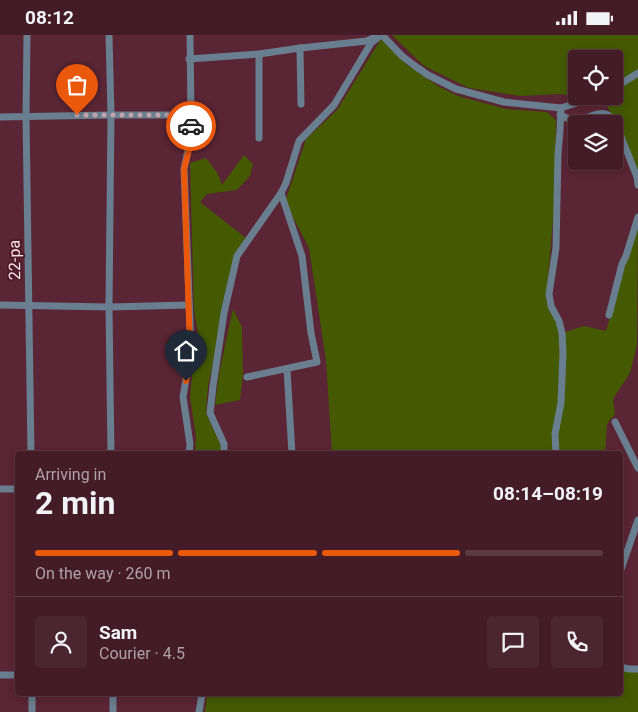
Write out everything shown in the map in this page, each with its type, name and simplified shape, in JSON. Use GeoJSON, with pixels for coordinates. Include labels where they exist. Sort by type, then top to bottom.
{"type":"FeatureCollection","features":[{"type":"Feature","properties":{"kind":"street","name":"22-ра"},"geometry":{"type":"LineString","coordinates":[[27,35],[26,116],[31,451]]}},
{"type":"Feature","properties":{"kind":"street"},"geometry":{"type":"LineString","coordinates":[[109,35],[111,115],[109,307],[111,451]]}},
{"type":"Feature","properties":{"kind":"street"},"geometry":{"type":"LineString","coordinates":[[189,451],[190,444],[183,397],[190,349],[184,169],[190,146],[190,35]]}},
{"type":"Feature","properties":{"kind":"street"},"geometry":{"type":"LineString","coordinates":[[189,59],[259,54],[367,41],[381,35]]}},
{"type":"Feature","properties":{"kind":"street"},"geometry":{"type":"LineString","coordinates":[[381,35],[415,66],[456,89],[504,102],[560,111],[575,120],[602,113],[611,116],[634,169],[638,185]]}},
{"type":"Feature","properties":{"kind":"street"},"geometry":{"type":"LineString","coordinates":[[224,451],[224,444],[210,413],[224,313],[236,256],[281,193],[299,141],[334,105],[371,43],[381,35]]}},
{"type":"Feature","properties":{"kind":"street"},"geometry":{"type":"LineString","coordinates":[[300,48],[301,104]]}},
{"type":"Feature","properties":{"kind":"street"},"geometry":{"type":"LineString","coordinates":[[259,54],[259,138]]}},
{"type":"Feature","properties":{"kind":"street"},"geometry":{"type":"LineString","coordinates":[[623,82],[638,73]]}},
{"type":"Feature","properties":{"kind":"street"},"geometry":{"type":"LineString","coordinates":[[560,111],[573,105]]}},
{"type":"Feature","properties":{"kind":"street"},"geometry":{"type":"LineString","coordinates":[[556,451],[555,434],[561,403],[563,353],[562,333],[559,321],[551,306],[549,294],[556,247],[560,111]]}},
{"type":"Feature","properties":{"kind":"street"},"geometry":{"type":"LineString","coordinates":[[0,117],[191,115]]}},
{"type":"Feature","properties":{"kind":"street"},"geometry":{"type":"LineString","coordinates":[[247,377],[317,363],[311,333],[302,256],[281,193]]}},
{"type":"Feature","properties":{"kind":"street"},"geometry":{"type":"LineString","coordinates":[[609,315],[622,264],[638,217]]}},
{"type":"Feature","properties":{"kind":"street"},"geometry":{"type":"LineString","coordinates":[[0,305],[109,307],[190,305]]}},
{"type":"Feature","properties":{"kind":"street"},"geometry":{"type":"LineString","coordinates":[[287,369],[292,451]]}},
{"type":"Feature","properties":{"kind":"street"},"geometry":{"type":"LineString","coordinates":[[615,422],[638,468]]}},
{"type":"Feature","properties":{"kind":"street"},"geometry":{"type":"LineString","coordinates":[[0,489],[15,489]]}},
{"type":"Feature","properties":{"kind":"street"},"geometry":{"type":"LineString","coordinates":[[623,563],[638,519]]}},
{"type":"Feature","properties":{"kind":"street"},"geometry":{"type":"LineString","coordinates":[[623,668],[638,669]]}},
{"type":"Feature","properties":{"kind":"street"},"geometry":{"type":"LineString","coordinates":[[0,675],[15,675]]}},
{"type":"Feature","properties":{"kind":"street"},"geometry":{"type":"LineString","coordinates":[[32,696],[32,712]]}},
{"type":"Feature","properties":{"kind":"street"},"geometry":{"type":"LineString","coordinates":[[113,696],[113,712]]}},
{"type":"Feature","properties":{"kind":"street"},"geometry":{"type":"LineString","coordinates":[[199,712],[202,696]]}},
{"type":"Feature","properties":{"kind":"green space"},"geometry":{"type":"Polygon","coordinates":[[[392,35],[638,35],[638,177],[623,142],[623,115],[611,115],[607,105],[623,105],[623,50],[568,50],[568,95],[520,96],[469,88],[424,66],[392,35]]]}},
{"type":"Feature","properties":{"kind":"green space"},"geometry":{"type":"Polygon","coordinates":[[[381,39],[407,65],[438,86],[458,96],[506,109],[547,112],[556,120],[555,198],[546,300],[562,333],[584,326],[606,331],[638,220],[637,345],[630,373],[613,399],[615,414],[607,424],[605,451],[332,451],[326,360],[309,248],[285,202],[306,139],[337,110],[381,39]]]}},
{"type":"Feature","properties":{"kind":"green space"},"geometry":{"type":"Polygon","coordinates":[[[244,155],[253,164],[250,176],[237,190],[207,194],[200,202],[247,239],[236,255],[208,386],[206,413],[221,446],[221,451],[195,451],[196,437],[190,397],[193,365],[202,354],[194,311],[190,163],[206,158],[218,174],[222,185],[244,155]]]}},
{"type":"Feature","properties":{"kind":"green space"},"geometry":{"type":"Polygon","coordinates":[[[233,309],[242,327],[243,375],[240,400],[215,405],[219,373],[233,309]]]}},
{"type":"Feature","properties":{"kind":"green space"},"geometry":{"type":"Polygon","coordinates":[[[623,667],[638,669],[638,712],[205,712],[207,696],[623,696],[623,667]]]}},
{"type":"Feature","properties":{"kind":"way so far"},"geometry":{"type":"LineString","coordinates":[[77,115],[191,115],[191,126]]}},
{"type":"Feature","properties":{"kind":"route"},"geometry":{"type":"LineString","coordinates":[[186,381],[190,349],[190,305],[184,169],[190,146],[191,126]]}}]}
